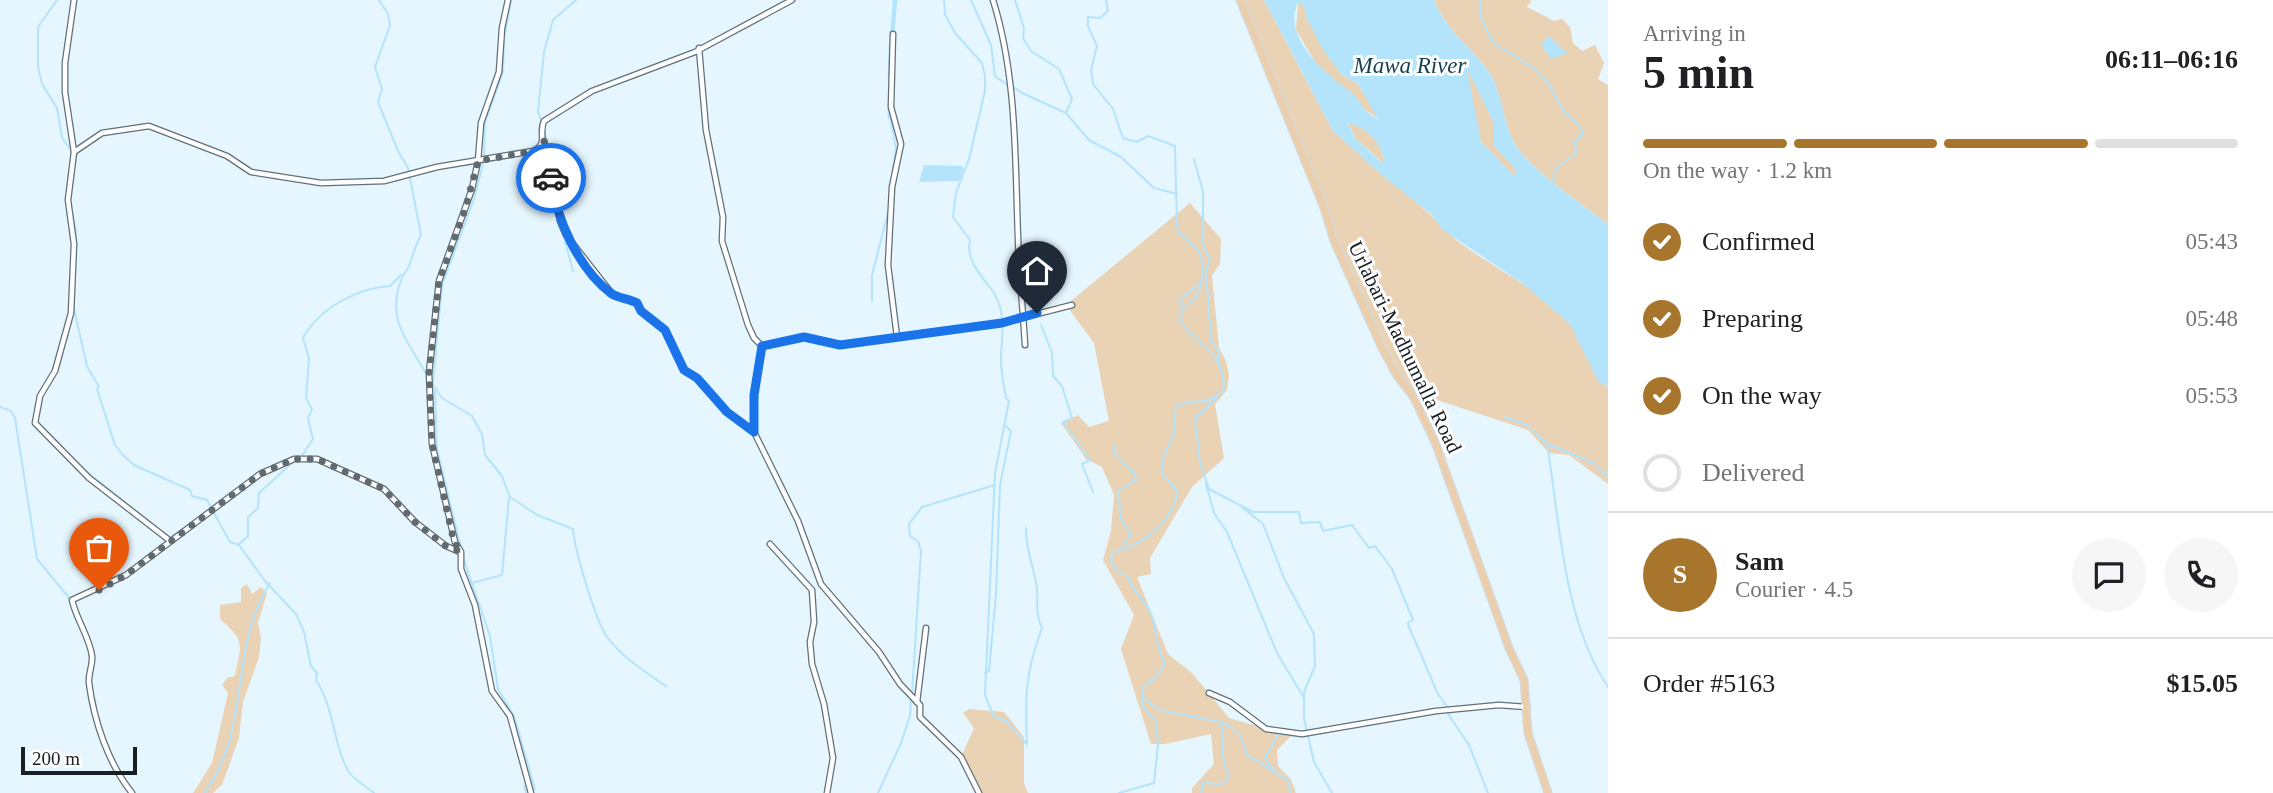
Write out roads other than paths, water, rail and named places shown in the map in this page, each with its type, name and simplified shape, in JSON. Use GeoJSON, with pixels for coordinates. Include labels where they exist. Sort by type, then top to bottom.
{"type":"FeatureCollection","features":[{"type":"Feature","properties":{"kind":"main road","name":"Urlabari-Madhumalla Road"},"geometry":{"type":"LineString","coordinates":[[1240,0],[1324,208],[1334,241],[1381,346],[1396,374],[1415,398],[1435,442],[1509,648],[1524,680],[1528,733],[1548,793]]}},
{"type":"Feature","properties":{"kind":"street"},"geometry":{"type":"LineString","coordinates":[[74,0],[66,43],[65,92],[74,152],[68,200],[74,244],[70,282],[71,313],[55,371],[40,396],[35,423],[89,478],[169,540]]}},
{"type":"Feature","properties":{"kind":"street"},"geometry":{"type":"LineString","coordinates":[[508,0],[502,28],[499,72],[481,123],[478,161],[465,210],[439,281],[429,373],[437,471],[454,542],[461,552],[461,569],[475,605],[492,691],[510,716],[531,793]]}},
{"type":"Feature","properties":{"kind":"street"},"geometry":{"type":"LineString","coordinates":[[754,432],[727,412],[697,378],[684,370],[665,330],[641,311],[637,303],[613,295],[580,255],[560,221],[551,162],[542,127],[544,121],[592,91],[699,48],[792,0]]}},
{"type":"Feature","properties":{"kind":"street"},"geometry":{"type":"LineString","coordinates":[[993,0],[1000,22],[1012,98],[1025,345]]}},
{"type":"Feature","properties":{"kind":"street"},"geometry":{"type":"LineString","coordinates":[[893,34],[891,107],[901,144],[892,187],[888,265],[897,337]]}},
{"type":"Feature","properties":{"kind":"street"},"geometry":{"type":"LineString","coordinates":[[699,48],[706,130],[723,217],[722,241],[748,325],[754,338],[762,346]]}},
{"type":"Feature","properties":{"kind":"street"},"geometry":{"type":"LineString","coordinates":[[74,152],[102,133],[149,126],[227,156],[251,172],[321,183],[384,181],[437,167],[533,151],[540,148],[544,141]]}},
{"type":"Feature","properties":{"kind":"street"},"geometry":{"type":"LineString","coordinates":[[762,346],[804,337],[840,345],[1023,318],[1072,305]]}},
{"type":"Feature","properties":{"kind":"street"},"geometry":{"type":"LineString","coordinates":[[762,346],[754,395],[754,432],[798,521],[821,584],[917,703]]}},
{"type":"Feature","properties":{"kind":"street"},"geometry":{"type":"LineString","coordinates":[[132,793],[112,764],[101,733],[89,682],[92,656],[75,615],[72,600],[126,575],[260,474],[294,459],[317,459],[384,489],[415,522],[446,546],[461,552]]}},
{"type":"Feature","properties":{"kind":"street"},"geometry":{"type":"LineString","coordinates":[[770,544],[812,590],[812,664],[824,705],[833,758],[827,793]]}},
{"type":"Feature","properties":{"kind":"street"},"geometry":{"type":"LineString","coordinates":[[926,628],[917,703],[920,717],[961,757],[979,793]]}},
{"type":"Feature","properties":{"kind":"street"},"geometry":{"type":"LineString","coordinates":[[1209,693],[1230,702],[1266,729],[1302,734],[1436,711],[1499,705],[1528,707]]}},
{"type":"Feature","properties":{"kind":"water","name":"Mawa River"},"geometry":{"type":"Polygon","coordinates":[[[1264,0],[1434,0],[1450,28],[1491,76],[1507,125],[1522,154],[1544,176],[1608,225],[1608,387],[1598,381],[1570,324],[1522,283],[1443,230],[1431,214],[1385,178],[1333,131],[1264,0]],[[1298,3],[1294,16],[1296,29],[1309,54],[1378,119],[1358,84],[1341,74],[1323,50],[1306,17],[1304,5],[1298,3]],[[1467,69],[1481,142],[1514,176],[1516,170],[1494,146],[1494,123],[1467,69]],[[1348,122],[1355,138],[1381,162],[1385,162],[1380,147],[1372,136],[1348,122]]]}},
{"type":"Feature","properties":{"kind":"water"},"geometry":{"type":"Polygon","coordinates":[[[1549,36],[1567,53],[1551,59],[1541,44],[1549,36]]]}},
{"type":"Feature","properties":{"kind":"water"},"geometry":{"type":"Polygon","coordinates":[[[924,165],[962,166],[964,170],[959,181],[919,182],[924,165]]]}},
{"type":"Feature","properties":{"kind":"waterway"},"geometry":{"type":"LineString","coordinates":[[57,0],[38,27],[38,67],[42,84],[57,108],[62,138],[71,150]]}},
{"type":"Feature","properties":{"kind":"waterway"},"geometry":{"type":"LineString","coordinates":[[379,0],[388,14],[390,25],[375,67],[382,89],[378,102],[408,168],[421,235],[401,280],[396,307],[406,341],[427,375]]}},
{"type":"Feature","properties":{"kind":"waterway"},"geometry":{"type":"LineString","coordinates":[[433,383],[442,285],[474,199],[484,160],[485,122],[503,72],[504,38],[511,0]]}},
{"type":"Feature","properties":{"kind":"waterway"},"geometry":{"type":"LineString","coordinates":[[551,154],[538,111],[544,52],[553,20],[576,0]]}},
{"type":"Feature","properties":{"kind":"waterway"},"geometry":{"type":"LineString","coordinates":[[892,37],[895,0]]}},
{"type":"Feature","properties":{"kind":"waterway"},"geometry":{"type":"LineString","coordinates":[[944,0],[945,14],[955,33],[982,63],[985,76],[985,91],[969,159],[956,193],[953,217],[970,240],[971,259],[1000,307],[1003,327],[1001,360],[1006,398],[1009,401],[995,473],[985,695],[994,717],[1006,721],[1027,744],[1027,685],[1042,628],[1026,528]]}},
{"type":"Feature","properties":{"kind":"waterway"},"geometry":{"type":"LineString","coordinates":[[971,0],[991,45],[995,76],[1007,85]]}},
{"type":"Feature","properties":{"kind":"waterway"},"geometry":{"type":"LineString","coordinates":[[1015,0],[1024,28],[1023,38],[1031,51],[1059,69],[1072,99],[1066,113],[1089,140],[1121,157],[1154,188],[1177,194]]}},
{"type":"Feature","properties":{"kind":"waterway"},"geometry":{"type":"LineString","coordinates":[[1106,0],[1108,11],[1100,18],[1088,17],[1088,26],[1097,46],[1091,70],[1093,84],[1113,109],[1123,138],[1137,142],[1148,136],[1175,146],[1177,229],[1198,250],[1202,268],[1198,293],[1182,311],[1179,320],[1215,358],[1220,366],[1224,390],[1205,401],[1176,406],[1173,437],[1162,459],[1163,475],[1177,490],[1173,507],[1163,522],[1149,535],[1113,553],[1111,562],[1116,570],[1128,577],[1151,614],[1158,647],[1165,663],[1157,676],[1144,686],[1142,697],[1159,710],[1225,723],[1240,737],[1247,755],[1288,780],[1291,793]]}},
{"type":"Feature","properties":{"kind":"waterway"},"geometry":{"type":"LineString","coordinates":[[1481,0],[1481,17],[1492,42],[1535,69],[1549,84],[1563,110],[1578,124],[1583,133],[1575,141],[1576,154],[1556,168],[1553,183]]}},
{"type":"Feature","properties":{"kind":"waterway"},"geometry":{"type":"LineString","coordinates":[[890,76],[891,46]]}},
{"type":"Feature","properties":{"kind":"waterway"},"geometry":{"type":"LineString","coordinates":[[1012,86],[1022,93]]}},
{"type":"Feature","properties":{"kind":"waterway"},"geometry":{"type":"LineString","coordinates":[[1022,93],[1066,113]]}},
{"type":"Feature","properties":{"kind":"waterway"},"geometry":{"type":"LineString","coordinates":[[890,102],[890,117]]}},
{"type":"Feature","properties":{"kind":"waterway"},"geometry":{"type":"LineString","coordinates":[[890,117],[896,149],[891,181]]}},
{"type":"Feature","properties":{"kind":"waterway"},"geometry":{"type":"LineString","coordinates":[[1194,159],[1203,192],[1203,245],[1210,260],[1206,270],[1211,341],[1219,353],[1218,360]]}},
{"type":"Feature","properties":{"kind":"waterway"},"geometry":{"type":"LineString","coordinates":[[890,187],[890,201]]}},
{"type":"Feature","properties":{"kind":"waterway"},"geometry":{"type":"LineString","coordinates":[[872,301],[872,275],[890,205]]}},
{"type":"Feature","properties":{"kind":"waterway"},"geometry":{"type":"LineString","coordinates":[[71,208],[76,232],[76,261]]}},
{"type":"Feature","properties":{"kind":"waterway"},"geometry":{"type":"LineString","coordinates":[[563,234],[573,271]]}},
{"type":"Feature","properties":{"kind":"waterway"},"geometry":{"type":"LineString","coordinates":[[301,457],[313,439],[308,419],[312,409],[306,398],[309,358],[303,338],[310,327],[329,309],[353,295],[390,286],[401,275]]}},
{"type":"Feature","properties":{"kind":"waterway"},"geometry":{"type":"LineString","coordinates":[[1182,307],[1179,300],[1198,285]]}},
{"type":"Feature","properties":{"kind":"waterway"},"geometry":{"type":"LineString","coordinates":[[73,305],[87,366],[99,387],[97,389],[115,445],[134,465],[190,490],[192,496],[207,500],[230,542],[239,545],[265,581],[296,614],[304,632],[311,666],[317,673],[316,680],[327,703],[344,763],[349,772],[374,793]]}},
{"type":"Feature","properties":{"kind":"waterway"},"geometry":{"type":"LineString","coordinates":[[1041,325],[1052,353],[1053,376],[1062,386],[1072,418],[1063,422],[1090,460],[1082,464],[1093,492]]}},
{"type":"Feature","properties":{"kind":"waterway"},"geometry":{"type":"LineString","coordinates":[[61,358],[68,330]]}},
{"type":"Feature","properties":{"kind":"waterway"},"geometry":{"type":"LineString","coordinates":[[432,383],[442,398],[472,416],[482,434],[485,455],[502,476],[510,497],[537,515],[573,529],[586,584],[602,629],[613,645],[627,658],[666,686]]}},
{"type":"Feature","properties":{"kind":"waterway"},"geometry":{"type":"LineString","coordinates":[[435,390],[437,449],[461,548]]}},
{"type":"Feature","properties":{"kind":"waterway"},"geometry":{"type":"LineString","coordinates":[[38,416],[43,395]]}},
{"type":"Feature","properties":{"kind":"waterway"},"geometry":{"type":"LineString","coordinates":[[1217,397],[1195,419],[1200,463],[1209,489],[1253,512],[1299,512],[1301,523],[1320,522],[1323,531],[1352,525],[1369,548],[1375,546],[1392,569],[1413,620],[1408,623],[1409,627],[1438,694],[1451,712],[1448,714],[1469,745],[1488,793]]}},
{"type":"Feature","properties":{"kind":"waterway"},"geometry":{"type":"LineString","coordinates":[[0,407],[11,411],[15,418],[37,559],[70,599]]}},
{"type":"Feature","properties":{"kind":"waterway"},"geometry":{"type":"LineString","coordinates":[[1505,417],[1527,425],[1547,444],[1572,601],[1593,661],[1608,687]]}},
{"type":"Feature","properties":{"kind":"waterway"},"geometry":{"type":"LineString","coordinates":[[985,673],[989,671],[996,594],[1000,485],[1011,431],[1006,426]]}},
{"type":"Feature","properties":{"kind":"waterway"},"geometry":{"type":"LineString","coordinates":[[1548,444],[1593,463],[1608,477]]}},
{"type":"Feature","properties":{"kind":"waterway"},"geometry":{"type":"LineString","coordinates":[[1115,445],[1115,455],[1135,474],[1136,480],[1119,490],[1120,517],[1131,535],[1122,547]]}},
{"type":"Feature","properties":{"kind":"waterway"},"geometry":{"type":"LineString","coordinates":[[239,544],[248,536],[248,517],[258,508],[259,493],[293,462]]}},
{"type":"Feature","properties":{"kind":"waterway"},"geometry":{"type":"LineString","coordinates":[[83,469],[150,522]]}},
{"type":"Feature","properties":{"kind":"waterway"},"geometry":{"type":"LineString","coordinates":[[1206,484],[1214,513],[1227,532],[1277,653],[1303,696]]}},
{"type":"Feature","properties":{"kind":"waterway"},"geometry":{"type":"LineString","coordinates":[[912,693],[921,551],[918,541],[910,536],[909,524],[922,507],[995,485]]}},
{"type":"Feature","properties":{"kind":"waterway"},"geometry":{"type":"LineString","coordinates":[[472,583],[502,575],[509,498]]}},
{"type":"Feature","properties":{"kind":"waterway"},"geometry":{"type":"LineString","coordinates":[[1242,507],[1263,524],[1284,578],[1314,634],[1315,666],[1304,692],[1304,718],[1314,762],[1332,793]]}},
{"type":"Feature","properties":{"kind":"waterway"},"geometry":{"type":"LineString","coordinates":[[168,539],[198,518]]}},
{"type":"Feature","properties":{"kind":"waterway"},"geometry":{"type":"LineString","coordinates":[[463,557],[490,636],[498,689],[514,716],[535,789]]}},
{"type":"Feature","properties":{"kind":"waterway"},"geometry":{"type":"LineString","coordinates":[[204,793],[219,770],[228,744],[249,634],[257,607],[270,583]]}},
{"type":"Feature","properties":{"kind":"waterway"},"geometry":{"type":"LineString","coordinates":[[1119,793],[1154,783],[1158,745],[1156,722],[1142,705],[1142,698]]}},
{"type":"Feature","properties":{"kind":"waterway"},"geometry":{"type":"LineString","coordinates":[[878,793],[901,743],[910,716],[911,699]]}},
{"type":"Feature","properties":{"kind":"waterway"},"geometry":{"type":"LineString","coordinates":[[1201,793],[1203,783],[1221,784],[1228,778],[1223,758],[1224,738],[1221,724]]}},
{"type":"Feature","properties":{"kind":"waterway"},"geometry":{"type":"LineString","coordinates":[[1274,771],[1265,758],[1278,734],[1309,737]]}},
{"type":"Feature","properties":{"kind":"waterway"},"geometry":{"type":"LineString","coordinates":[[524,786],[526,793]]}}]}
